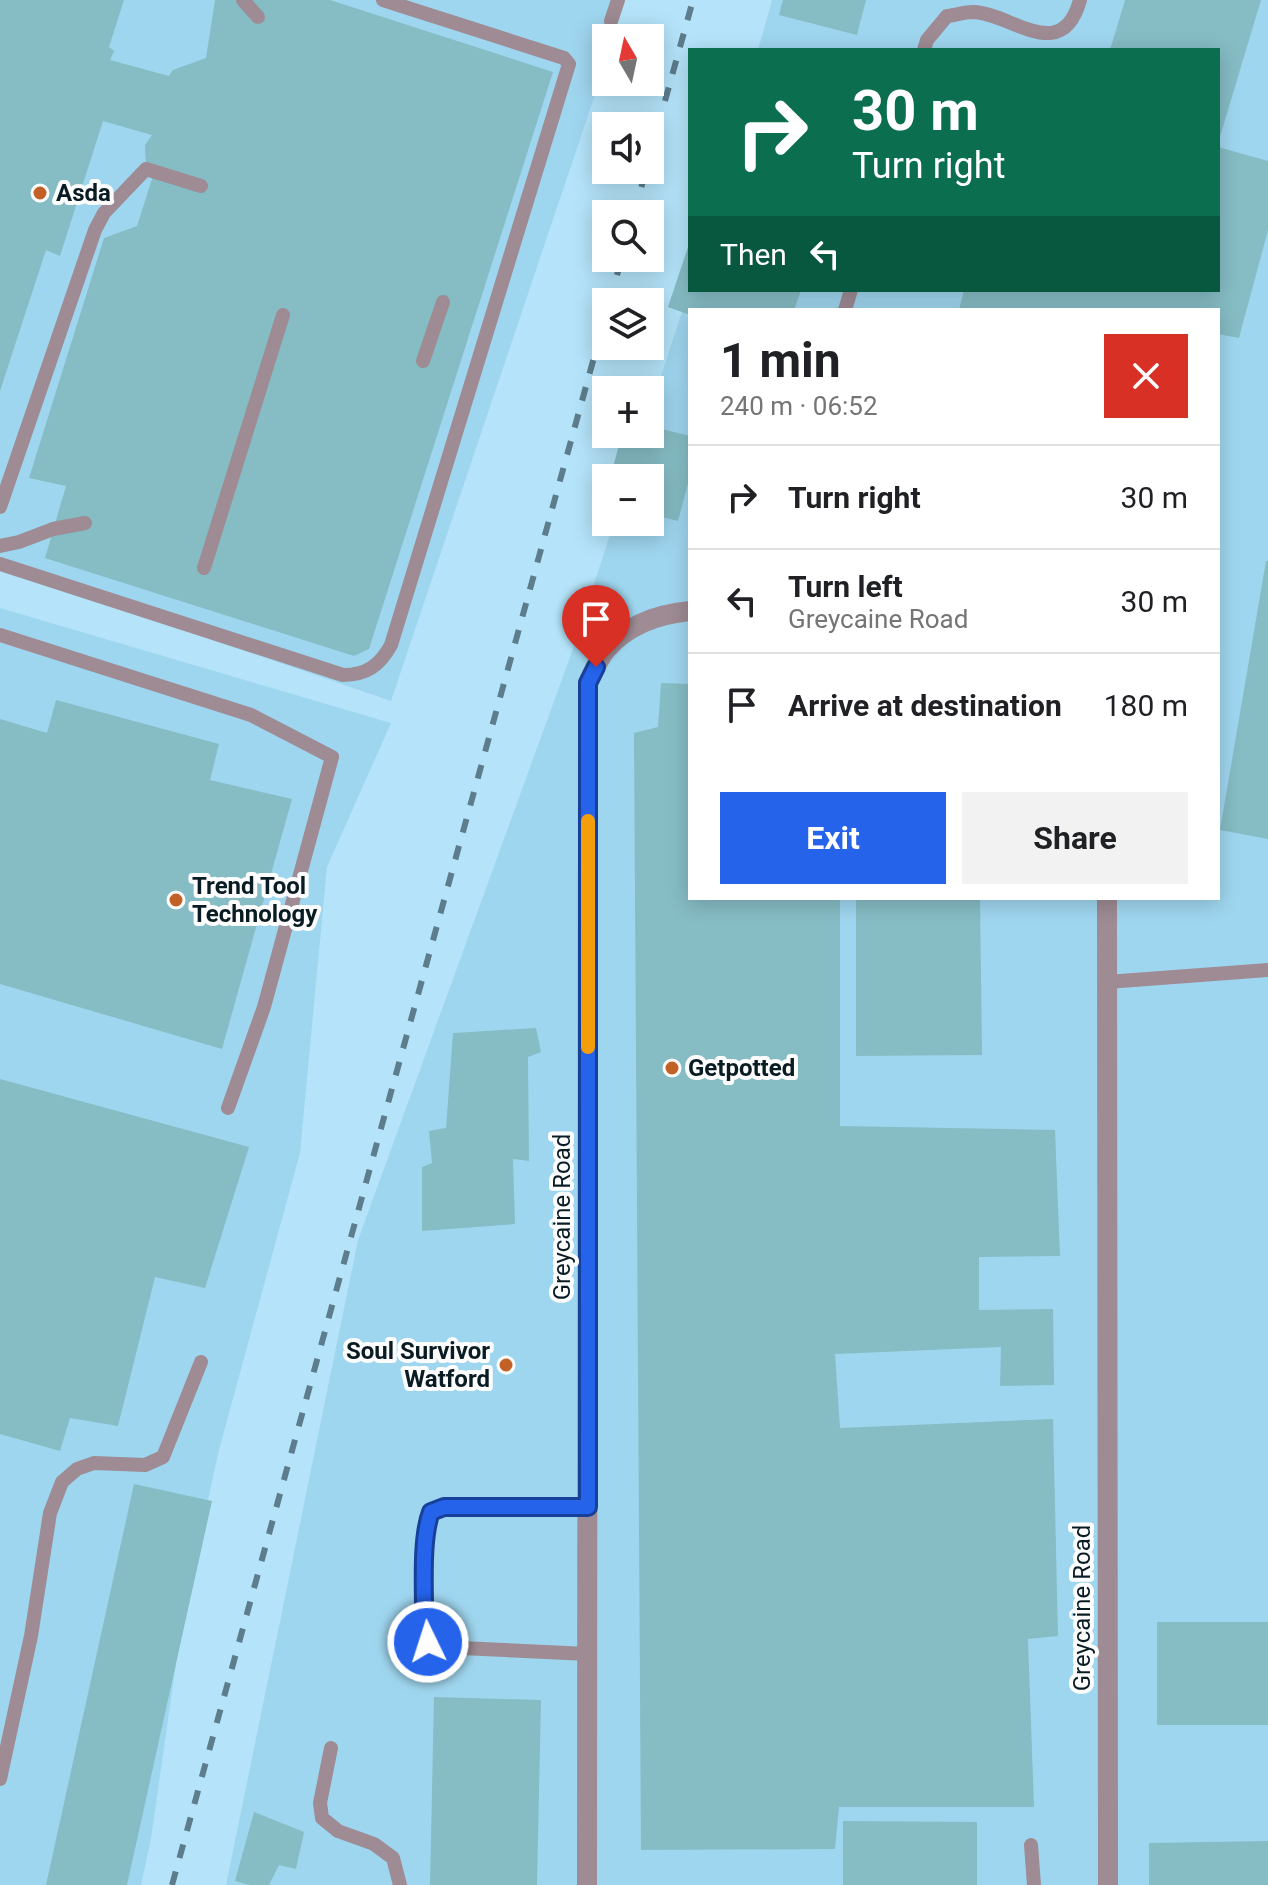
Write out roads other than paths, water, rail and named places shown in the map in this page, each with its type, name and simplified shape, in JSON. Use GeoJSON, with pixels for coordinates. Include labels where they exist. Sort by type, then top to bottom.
{"type":"FeatureCollection","features":[{"type":"Feature","properties":{"kind":"street","name":"Greycaine Road"},"geometry":{"type":"LineString","coordinates":[[587,1885],[588,683],[605,650],[632,626],[673,612],[688,611]]}},
{"type":"Feature","properties":{"kind":"street","name":"Greycaine Road"},"geometry":{"type":"LineString","coordinates":[[1107,900],[1108,1885]]}},
{"type":"Feature","properties":{"kind":"lane"},"geometry":{"type":"LineString","coordinates":[[243,0],[258,17]]}},
{"type":"Feature","properties":{"kind":"lane"},"geometry":{"type":"LineString","coordinates":[[0,564],[343,675],[371,670],[383,660],[396,630],[569,64],[564,58],[383,0]]}},
{"type":"Feature","properties":{"kind":"lane"},"geometry":{"type":"LineString","coordinates":[[611,21],[618,0]]}},
{"type":"Feature","properties":{"kind":"lane"},"geometry":{"type":"LineString","coordinates":[[925,48],[927,40],[947,16],[974,12],[1038,34],[1061,30],[1076,13],[1080,0]]}},
{"type":"Feature","properties":{"kind":"lane"},"geometry":{"type":"LineString","coordinates":[[0,507],[95,230],[104,213],[146,169],[201,186]]}},
{"type":"Feature","properties":{"kind":"lane"},"geometry":{"type":"LineString","coordinates":[[423,361],[443,302]]}},
{"type":"Feature","properties":{"kind":"lane"},"geometry":{"type":"LineString","coordinates":[[204,568],[283,315]]}},
{"type":"Feature","properties":{"kind":"lane"},"geometry":{"type":"LineString","coordinates":[[0,546],[53,529],[85,523]]}},
{"type":"Feature","properties":{"kind":"lane"},"geometry":{"type":"LineString","coordinates":[[0,635],[251,715],[332,757],[264,1007],[228,1108]]}},
{"type":"Feature","properties":{"kind":"lane"},"geometry":{"type":"LineString","coordinates":[[1107,982],[1268,970]]}},
{"type":"Feature","properties":{"kind":"lane"},"geometry":{"type":"LineString","coordinates":[[0,1779],[31,1636],[50,1513],[62,1482],[77,1469],[94,1463],[145,1465],[163,1457],[201,1362]]}},
{"type":"Feature","properties":{"kind":"lane"},"geometry":{"type":"LineString","coordinates":[[588,1507],[444,1507],[431,1512],[427,1524],[424,1630],[428,1642],[440,1647],[588,1654]]}},
{"type":"Feature","properties":{"kind":"lane"},"geometry":{"type":"LineString","coordinates":[[331,1748],[320,1803],[322,1818],[338,1831],[374,1844],[393,1858],[400,1885]]}},
{"type":"Feature","properties":{"kind":"lane"},"geometry":{"type":"LineString","coordinates":[[1031,1845],[1034,1885]]}},
{"type":"Feature","properties":{"kind":"railway"},"geometry":{"type":"LineString","coordinates":[[662,112],[693,0]]}},
{"type":"Feature","properties":{"kind":"railway"},"geometry":{"type":"LineString","coordinates":[[638,200],[642,184]]}},
{"type":"Feature","properties":{"kind":"railway"},"geometry":{"type":"LineString","coordinates":[[613,288],[618,272]]}},
{"type":"Feature","properties":{"kind":"railway"},"geometry":{"type":"LineString","coordinates":[[172,1885],[593,360]]}},
{"type":"Feature","properties":{"kind":"place","name":"Asda"},"geometry":{"type":"Point","coordinates":[40,193]}},
{"type":"Feature","properties":{"kind":"place","name":"Trend Tool Technology"},"geometry":{"type":"Point","coordinates":[176,900]}},
{"type":"Feature","properties":{"kind":"place","name":"Getpotted"},"geometry":{"type":"Point","coordinates":[672,1068]}},
{"type":"Feature","properties":{"kind":"place","name":"Soul Survivor Watford"},"geometry":{"type":"Point","coordinates":[506,1365]}}]}
